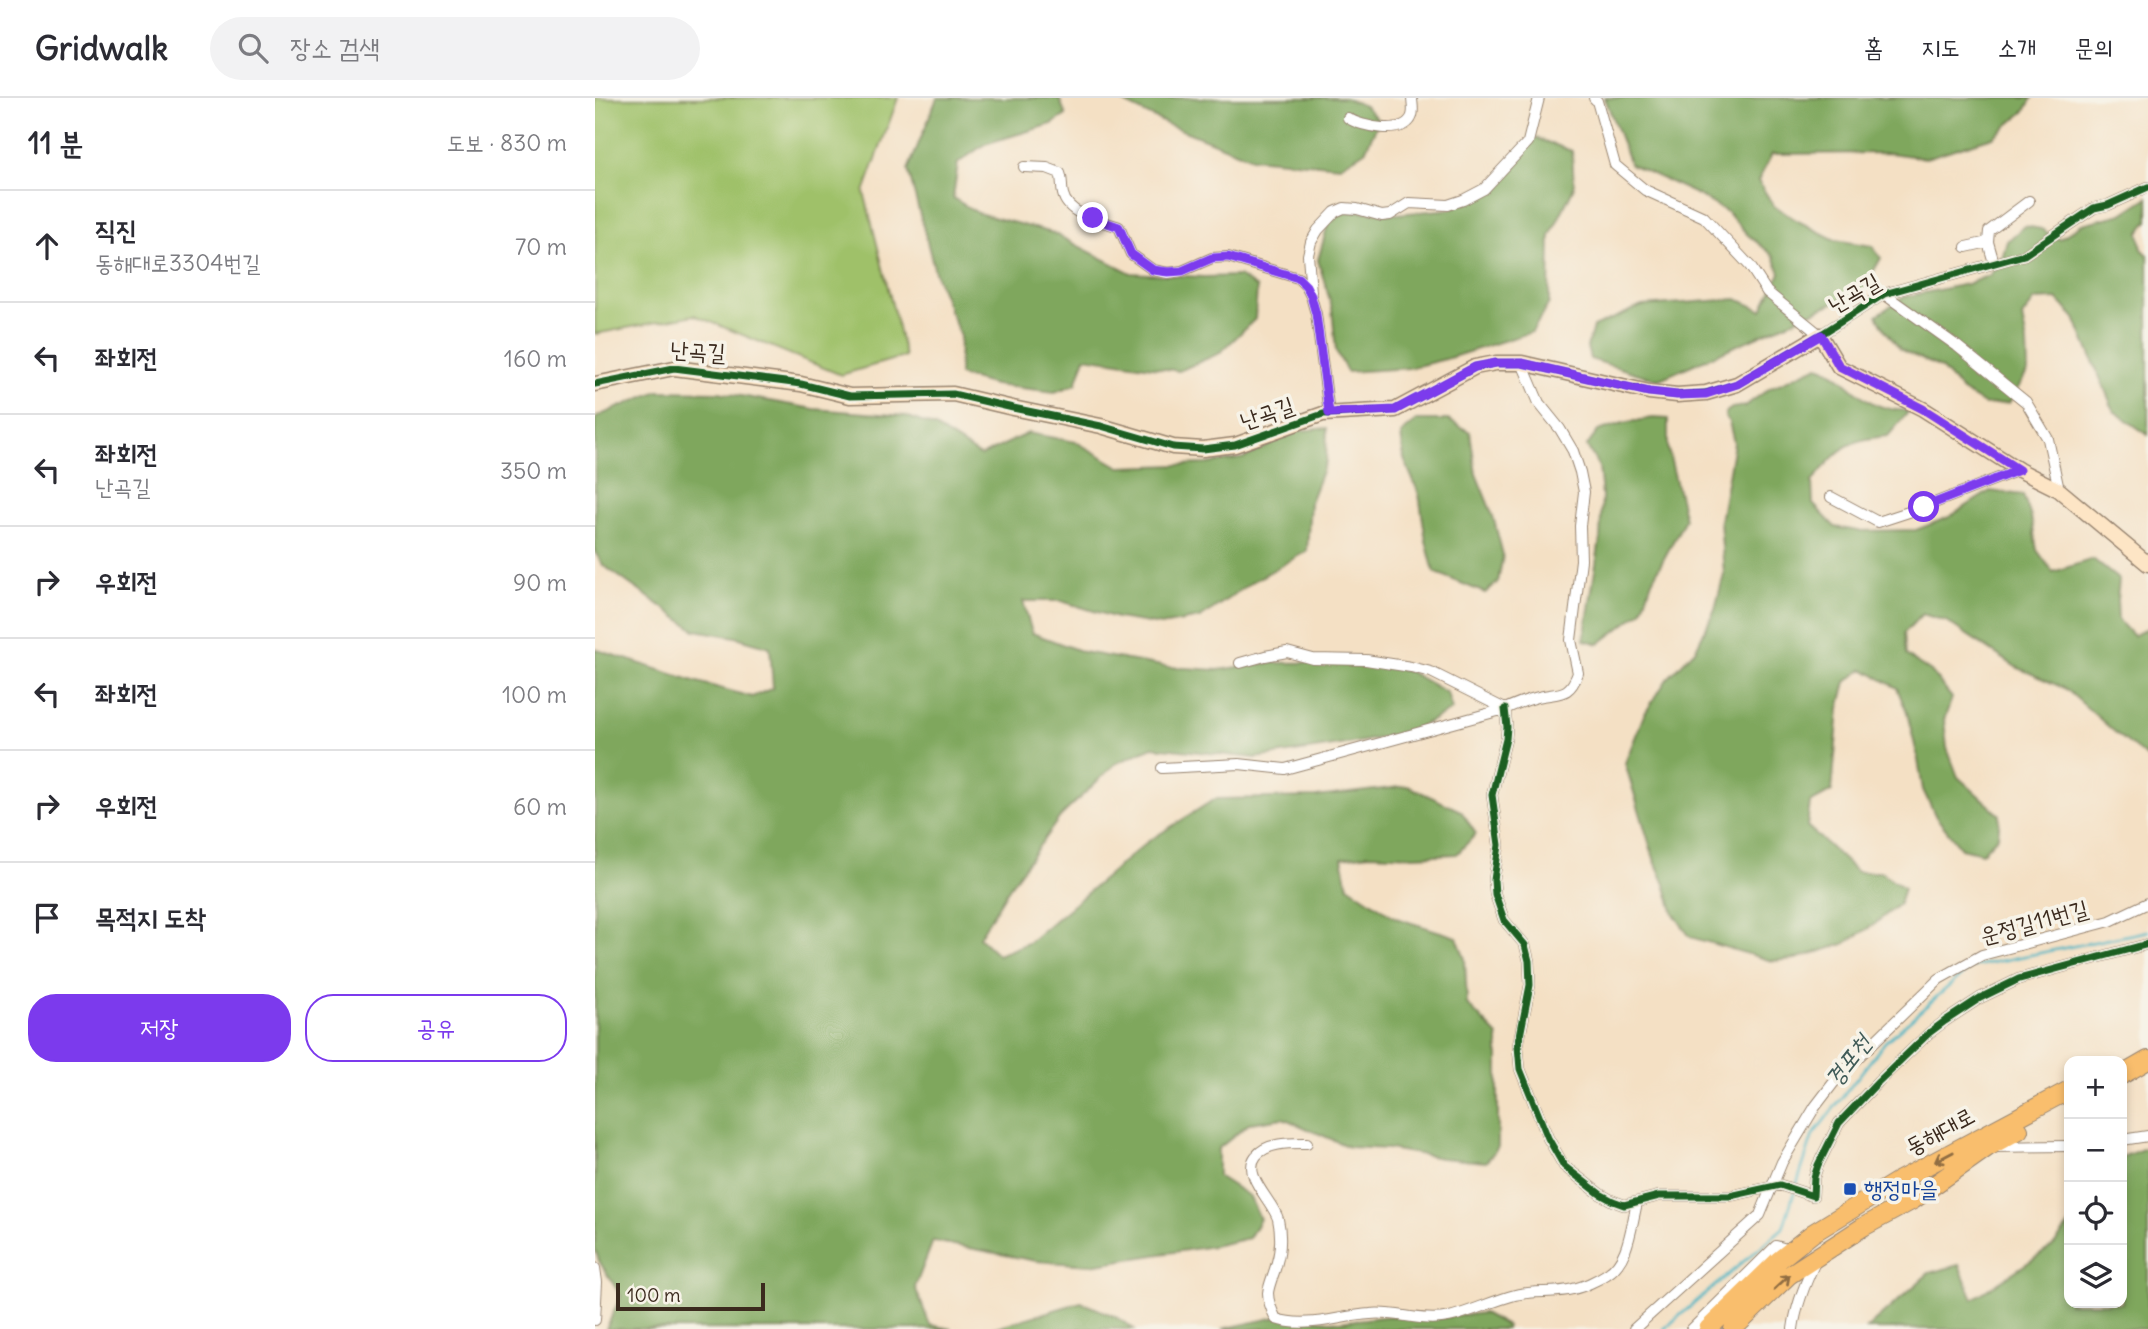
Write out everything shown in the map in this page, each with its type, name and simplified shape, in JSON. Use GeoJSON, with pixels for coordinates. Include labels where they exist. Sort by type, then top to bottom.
{"type":"FeatureCollection","features":[{"type":"Feature","properties":{"kind":"highway"},"geometry":{"type":"LineString","coordinates":[[2127,1059],[2148,1048]]}},
{"type":"Feature","properties":{"kind":"highway"},"geometry":{"type":"LineString","coordinates":[[2127,1072],[2148,1060]]}},
{"type":"Feature","properties":{"kind":"highway","name":"동해대로"},"geometry":{"type":"LineString","coordinates":[[1708,1329],[1791,1250],[1813,1233],[1858,1204],[2064,1093]]}},
{"type":"Feature","properties":{"kind":"highway","name":"동해대로"},"geometry":{"type":"LineString","coordinates":[[1733,1329],[1789,1275],[1863,1227],[1913,1200],[1988,1147],[2064,1106]]}},
{"type":"Feature","properties":{"kind":"street"},"geometry":{"type":"LineString","coordinates":[[1348,118],[1367,127],[1392,128],[1408,121],[1412,116],[1412,98]]}},
{"type":"Feature","properties":{"kind":"street"},"geometry":{"type":"LineString","coordinates":[[1311,296],[1308,256],[1311,242],[1335,212],[1344,208],[1382,216],[1390,215],[1409,203],[1448,205],[1484,189],[1528,142],[1539,98]]}},
{"type":"Feature","properties":{"kind":"street"},"geometry":{"type":"LineString","coordinates":[[1594,98],[1615,165],[1645,190],[1704,217],[1750,266],[1767,292],[1821,335],[1839,366],[1923,409],[2019,470],[2059,490],[2148,564]]}},
{"type":"Feature","properties":{"kind":"street"},"geometry":{"type":"LineString","coordinates":[[1024,167],[1047,167],[1060,173],[1063,195],[1070,206],[1079,213],[1119,227],[1131,254],[1153,270],[1182,271],[1212,258],[1228,257],[1298,278],[1306,286],[1316,314],[1329,413]]}},
{"type":"Feature","properties":{"kind":"street","name":"난곡길"},"geometry":{"type":"LineString","coordinates":[[595,384],[674,368],[801,384],[850,396],[953,394],[1101,426],[1173,447],[1203,449],[1235,445],[1329,413],[1395,410],[1475,367],[1496,363],[1522,363],[1649,392],[1706,394],[1737,384],[1884,294],[2024,255],[2094,208],[2108,205],[2148,187]]}},
{"type":"Feature","properties":{"kind":"street"},"geometry":{"type":"LineString","coordinates":[[1994,263],[1988,242],[1989,231],[2029,201]]}},
{"type":"Feature","properties":{"kind":"street"},"geometry":{"type":"LineString","coordinates":[[1966,247],[1988,242]]}},
{"type":"Feature","properties":{"kind":"street"},"geometry":{"type":"LineString","coordinates":[[1884,294],[1957,346],[2026,402],[2049,439],[2059,490]]}},
{"type":"Feature","properties":{"kind":"street"},"geometry":{"type":"LineString","coordinates":[[1162,768],[1239,764],[1285,769],[1505,709],[1539,696],[1562,694],[1569,690],[1578,673],[1571,640],[1581,560],[1580,526],[1584,492],[1573,451],[1560,429],[1539,403],[1522,363]]}},
{"type":"Feature","properties":{"kind":"street"},"geometry":{"type":"LineString","coordinates":[[1831,497],[1878,522],[2019,470]]}},
{"type":"Feature","properties":{"kind":"street"},"geometry":{"type":"LineString","coordinates":[[1240,663],[1287,653],[1313,659],[1366,660],[1411,667],[1431,672],[1505,709]]}},
{"type":"Feature","properties":{"kind":"street"},"geometry":{"type":"LineString","coordinates":[[1505,709],[1506,739],[1492,795],[1499,845],[1494,880],[1495,894],[1504,920],[1525,946],[1529,961],[1530,985],[1518,1046],[1520,1069],[1548,1138],[1564,1166],[1613,1201],[1624,1205],[1659,1196],[1730,1196],[1776,1186],[1813,1193],[1818,1165],[1839,1123],[1878,1082],[1945,1021],[1980,998],[2019,979],[2148,944]]}},
{"type":"Feature","properties":{"kind":"street","name":"운정길11번길"},"geometry":{"type":"LineString","coordinates":[[1634,1329],[1755,1221],[1776,1186],[1782,1162],[1815,1107],[1838,1077],[1939,979],[1982,955],[2110,921],[2148,903]]}},
{"type":"Feature","properties":{"kind":"street"},"geometry":{"type":"LineString","coordinates":[[2127,1139],[2148,1136]]}},
{"type":"Feature","properties":{"kind":"street"},"geometry":{"type":"LineString","coordinates":[[1307,1143],[1284,1143],[1266,1149],[1256,1156],[1253,1164],[1256,1183],[1278,1219],[1278,1260],[1268,1292],[1276,1319],[1287,1324],[1311,1325],[1369,1314],[1442,1318],[1532,1291],[1574,1289],[1607,1275],[1616,1267],[1626,1247],[1637,1203]]}},
{"type":"Feature","properties":{"kind":"street"},"geometry":{"type":"LineString","coordinates":[[1988,1147],[2064,1146]]}},
{"type":"Feature","properties":{"kind":"street"},"geometry":{"type":"LineString","coordinates":[[1692,1329],[1776,1247],[1791,1250]]}},
{"type":"Feature","properties":{"kind":"street"},"geometry":{"type":"LineString","coordinates":[[1793,1329],[1807,1279],[1818,1257]]}},
{"type":"Feature","properties":{"kind":"street"},"geometry":{"type":"LineString","coordinates":[[595,1268],[595,1320]]}},
{"type":"Feature","properties":{"kind":"green space"},"geometry":{"type":"Polygon","coordinates":[[[595,98],[898,98],[864,192],[905,356],[841,375],[694,315],[595,334],[595,98]]]}},
{"type":"Feature","properties":{"kind":"green space"},"geometry":{"type":"Polygon","coordinates":[[[937,98],[1059,98],[1066,115],[1052,124],[985,144],[958,163],[953,198],[978,213],[1053,233],[1131,273],[1239,276],[1257,288],[1255,319],[1220,353],[1179,371],[1085,357],[1076,384],[1055,392],[994,385],[959,375],[960,336],[937,279],[908,170],[937,98]]]}},
{"type":"Feature","properties":{"kind":"green space"},"geometry":{"type":"Polygon","coordinates":[[[1117,98],[1345,98],[1365,106],[1379,121],[1365,151],[1340,166],[1252,158],[1167,124],[1117,98]]]}},
{"type":"Feature","properties":{"kind":"green space"},"geometry":{"type":"Polygon","coordinates":[[[1605,98],[2032,98],[2025,111],[1993,137],[1926,158],[1890,153],[1772,154],[1758,181],[1774,206],[1835,240],[1872,246],[1881,258],[1863,290],[1658,380],[1590,359],[1587,347],[1593,327],[1642,306],[1737,299],[1762,310],[1780,273],[1774,256],[1748,235],[1727,212],[1696,194],[1630,164],[1605,98]]]}},
{"type":"Feature","properties":{"kind":"green space"},"geometry":{"type":"Polygon","coordinates":[[[1536,138],[1572,151],[1574,187],[1550,236],[1549,303],[1532,332],[1409,368],[1347,372],[1336,351],[1332,308],[1318,260],[1331,213],[1358,211],[1397,214],[1451,209],[1496,181],[1522,147],[1536,138]]]}},
{"type":"Feature","properties":{"kind":"green space"},"geometry":{"type":"Polygon","coordinates":[[[2148,197],[2148,221],[2139,233],[2142,249],[2148,255],[2148,435],[2114,411],[2075,318],[2057,299],[2035,300],[2022,317],[2028,371],[2009,403],[1985,405],[1962,391],[1941,368],[1901,350],[1877,315],[1904,297],[1967,284],[1990,275],[2003,255],[2007,241],[2025,226],[2041,229],[2059,239],[2082,224],[2122,214],[2148,197]]]}},
{"type":"Feature","properties":{"kind":"green space"},"geometry":{"type":"Polygon","coordinates":[[[1818,366],[1837,375],[1875,404],[1909,411],[1888,436],[1861,440],[1836,454],[1812,482],[1813,504],[1835,527],[1858,531],[1916,530],[1949,517],[1990,491],[2023,495],[2031,517],[2037,550],[2053,572],[2093,559],[2119,580],[2118,620],[2133,636],[2148,628],[2148,758],[2066,689],[2016,667],[1946,621],[1922,614],[1904,633],[1906,655],[1931,672],[1952,698],[1944,720],[1947,748],[1958,777],[2000,815],[1998,836],[1982,853],[1961,848],[1936,817],[1923,790],[1907,713],[1897,688],[1863,669],[1846,682],[1839,709],[1832,791],[1810,803],[1807,826],[1857,872],[1881,872],[1904,888],[1899,904],[1844,944],[1795,959],[1772,961],[1690,937],[1674,914],[1625,763],[1644,715],[1667,679],[1696,649],[1715,609],[1724,574],[1720,521],[1734,443],[1729,422],[1725,417],[1726,412],[1745,406],[1770,388],[1818,366]]]}},
{"type":"Feature","properties":{"kind":"green space"},"geometry":{"type":"Polygon","coordinates":[[[658,391],[719,392],[814,409],[906,416],[935,427],[981,456],[1028,433],[1076,442],[1120,467],[1207,464],[1244,458],[1298,431],[1327,428],[1326,461],[1310,502],[1307,551],[1252,582],[1200,618],[1161,625],[1117,618],[1061,601],[1023,601],[1032,633],[1083,652],[1168,667],[1218,670],[1267,663],[1371,662],[1410,672],[1447,693],[1452,710],[1407,733],[1353,743],[1256,758],[1152,747],[1115,764],[1060,817],[1009,888],[979,937],[998,955],[1028,943],[1147,842],[1215,799],[1316,797],[1408,786],[1461,811],[1476,834],[1457,854],[1369,854],[1342,858],[1348,886],[1396,918],[1457,937],[1465,959],[1467,1004],[1498,1036],[1498,1147],[1486,1162],[1389,1149],[1349,1147],[1283,1118],[1250,1123],[1218,1149],[1218,1176],[1249,1196],[1260,1219],[1249,1238],[1090,1265],[1036,1261],[933,1241],[915,1287],[930,1325],[952,1329],[606,1329],[621,1296],[599,1261],[595,1248],[595,649],[752,697],[773,688],[770,647],[736,637],[695,630],[603,565],[595,552],[595,420],[598,416],[658,391]]]}},
{"type":"Feature","properties":{"kind":"green space"},"geometry":{"type":"Polygon","coordinates":[[[1653,418],[1668,419],[1668,449],[1685,519],[1652,581],[1642,611],[1599,644],[1584,640],[1600,539],[1602,496],[1599,467],[1587,446],[1598,431],[1653,418]]]}},
{"type":"Feature","properties":{"kind":"green space"},"geometry":{"type":"Polygon","coordinates":[[[1417,420],[1448,420],[1470,432],[1476,474],[1493,516],[1503,555],[1498,582],[1485,593],[1434,572],[1419,494],[1404,459],[1401,434],[1417,420]]]}},
{"type":"Feature","properties":{"kind":"green space"},"geometry":{"type":"Polygon","coordinates":[[[2148,1147],[2148,1329],[1866,1329],[1929,1273],[1959,1265],[1973,1299],[2053,1246],[2064,1232],[2064,1308],[2127,1308],[2127,1155],[2148,1147]]]}},
{"type":"Feature","properties":{"kind":"green space"},"geometry":{"type":"Polygon","coordinates":[[[1081,1302],[1114,1316],[1134,1329],[990,1329],[1081,1302]]]}},
{"type":"Feature","properties":{"kind":"green space"},"geometry":{"type":"Polygon","coordinates":[[[1483,1313],[1507,1326],[1506,1329],[1222,1329],[1281,1316],[1339,1322],[1390,1316],[1436,1318],[1483,1313]]]}},
{"type":"Feature","properties":{"kind":"waterway","name":"경포천"},"geometry":{"type":"LineString","coordinates":[[1796,1187],[1813,1135],[1885,1042],[1971,967],[2148,931]]}},
{"type":"Feature","properties":{"kind":"waterway","name":"경포천"},"geometry":{"type":"LineString","coordinates":[[1664,1329],[1783,1228],[1794,1193]]}},
{"type":"Feature","properties":{"kind":"cycle path"},"geometry":{"type":"LineString","coordinates":[[595,384],[674,368],[801,384],[850,396],[953,394],[1101,426],[1173,447],[1203,449],[1235,445],[1323,414],[1395,410],[1475,367],[1496,363],[1522,363],[1649,392],[1677,395],[1706,393],[1737,384],[1884,294],[2024,255],[2094,208],[2108,205],[2148,187]]}},
{"type":"Feature","properties":{"kind":"cycle path"},"geometry":{"type":"LineString","coordinates":[[1505,709],[1506,739],[1492,795],[1499,845],[1494,880],[1495,894],[1504,920],[1525,945],[1529,961],[1530,985],[1518,1046],[1520,1069],[1548,1138],[1564,1166],[1613,1201],[1624,1205],[1659,1196],[1730,1196],[1780,1185],[1813,1196],[1818,1165],[1839,1123],[1929,1033],[1980,998],[2019,979],[2148,944]]}},
{"type":"Feature","properties":{"kind":"place","name":"행정마을"},"geometry":{"type":"Point","coordinates":[1850,1189]}},
{"type":"Feature","properties":{"kind":"route"},"geometry":{"type":"LineString","coordinates":[[1093,218],[1119,227],[1131,254],[1153,270],[1182,271],[1212,258],[1228,257],[1298,278],[1311,296],[1316,314],[1329,413],[1395,410],[1475,367],[1496,363],[1522,363],[1649,392],[1706,394],[1737,384],[1821,335],[1839,366],[1923,409],[2019,470],[1924,507]]}}]}
